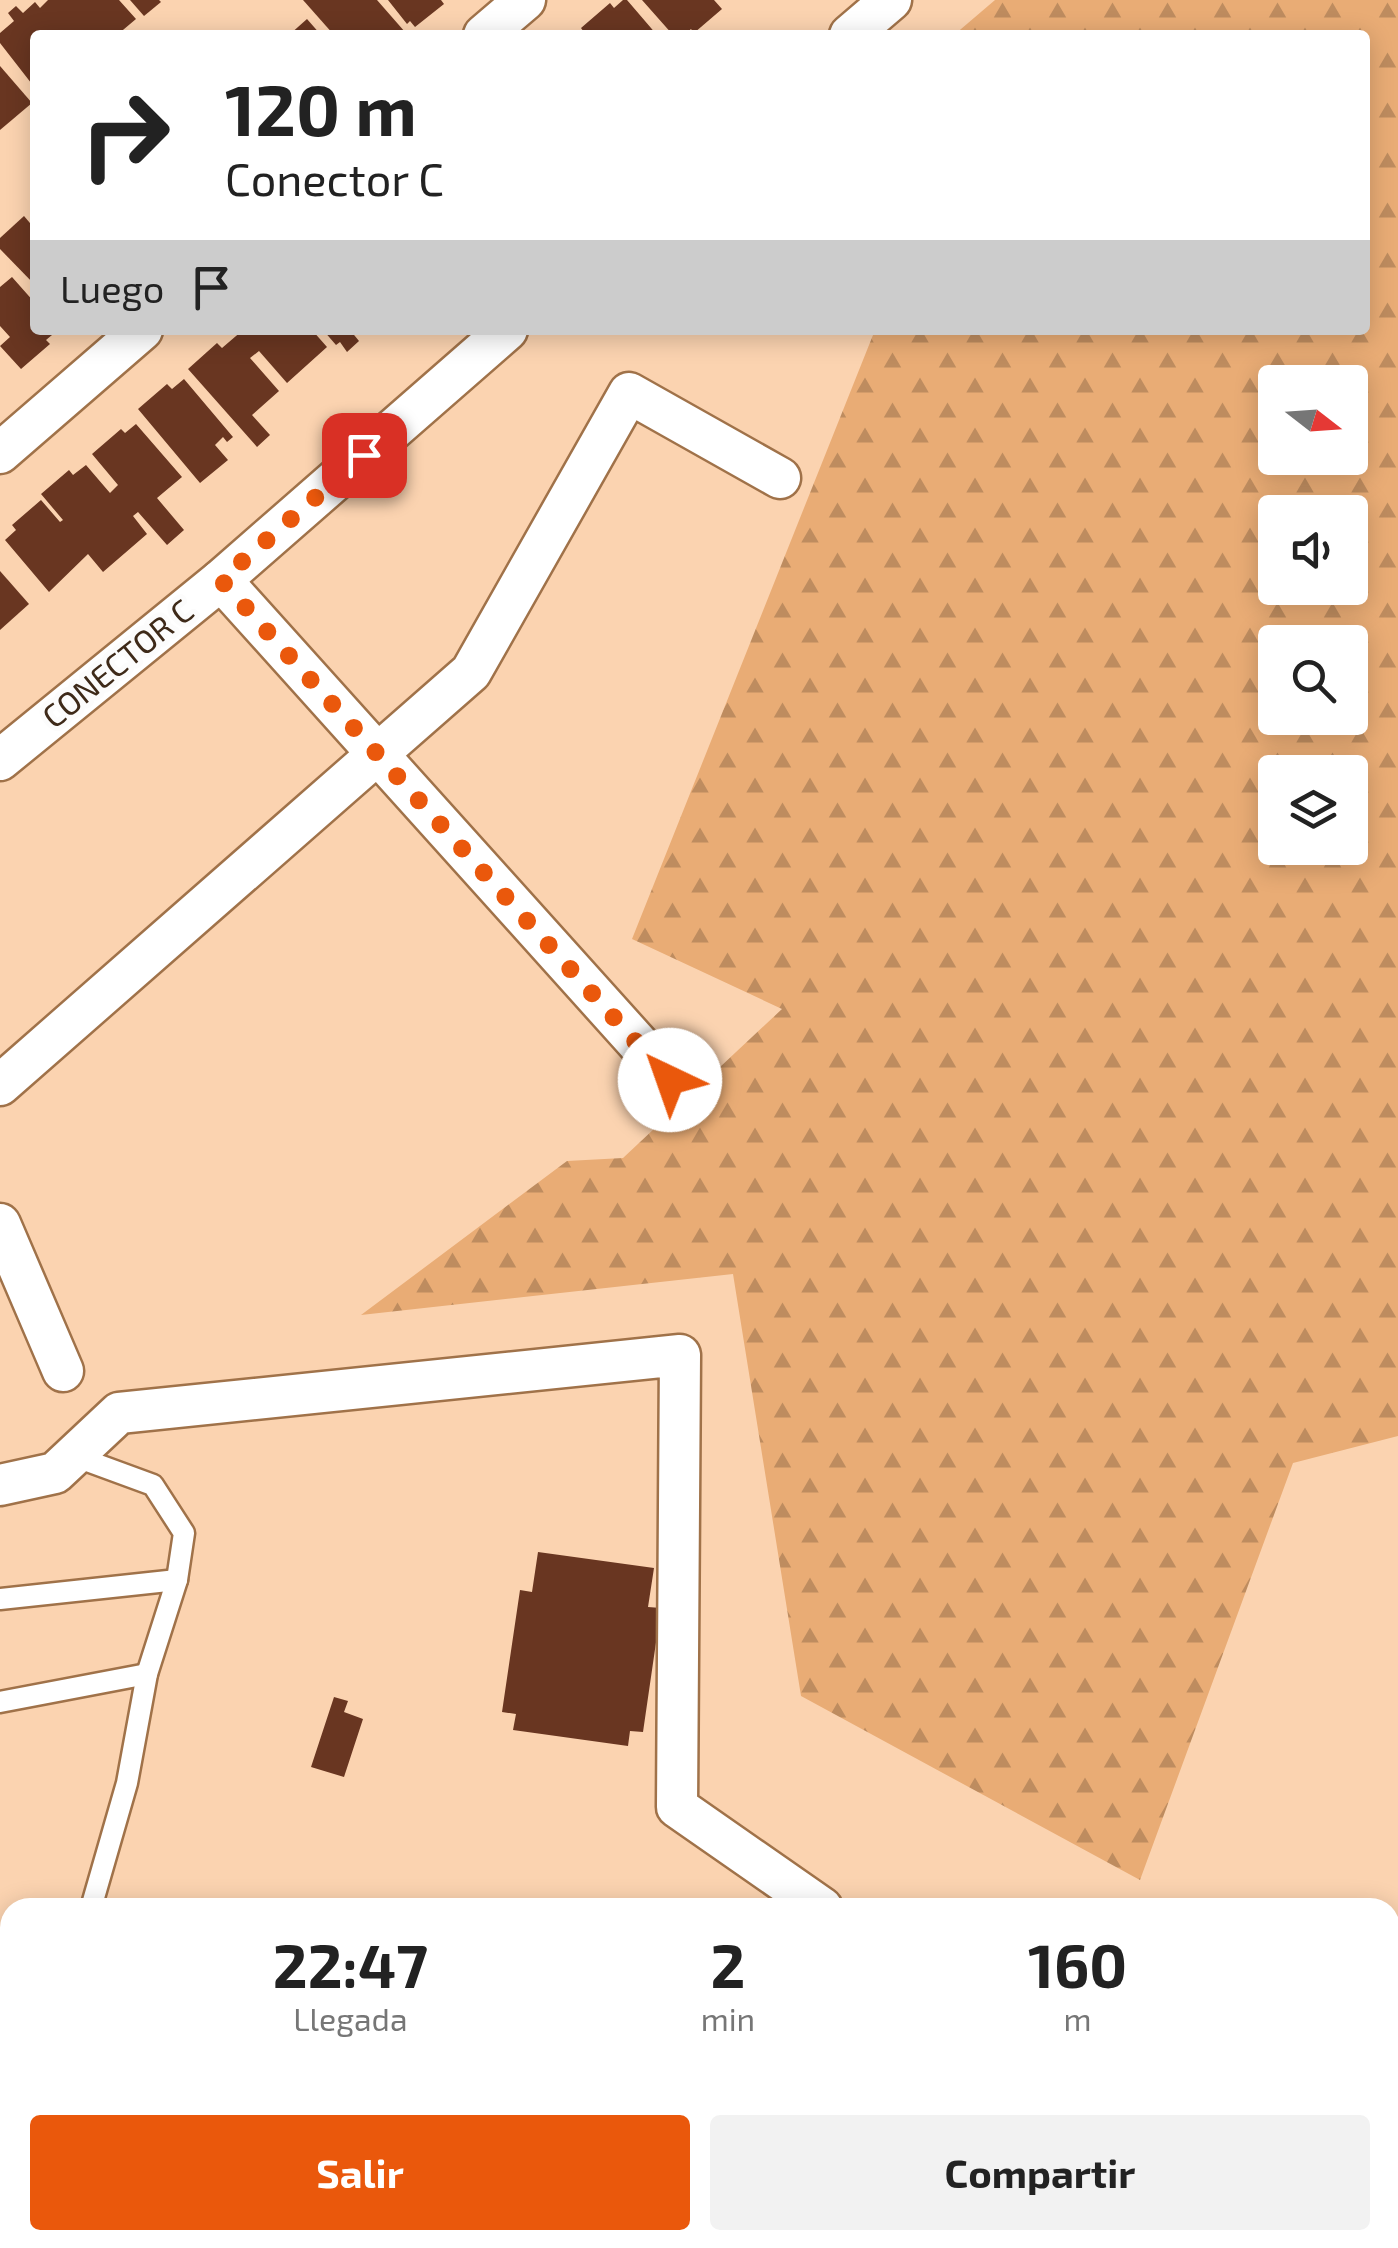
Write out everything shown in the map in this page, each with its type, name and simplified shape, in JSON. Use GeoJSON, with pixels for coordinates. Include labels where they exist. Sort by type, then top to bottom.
{"type":"FeatureCollection","features":[{"type":"Feature","properties":{"kind":"street"},"geometry":{"type":"LineString","coordinates":[[490,30],[525,0]]}},
{"type":"Feature","properties":{"kind":"street"},"geometry":{"type":"LineString","coordinates":[[856,30],[891,0]]}},
{"type":"Feature","properties":{"kind":"street"},"geometry":{"type":"LineString","coordinates":[[0,452],[136,335]]}},
{"type":"Feature","properties":{"kind":"street","name":"CONECTOR C"},"geometry":{"type":"LineString","coordinates":[[0,760],[221,580],[501,335]]}},
{"type":"Feature","properties":{"kind":"street"},"geometry":{"type":"LineString","coordinates":[[0,1085],[471,672],[628,394],[780,478]]}},
{"type":"Feature","properties":{"kind":"street"},"geometry":{"type":"LineString","coordinates":[[221,580],[670,1080]]}},
{"type":"Feature","properties":{"kind":"street"},"geometry":{"type":"LineString","coordinates":[[0,1224],[62,1372]]}},
{"type":"Feature","properties":{"kind":"street"},"geometry":{"type":"LineString","coordinates":[[0,1485],[55,1473],[119,1413],[680,1356],[677,1807],[808,1898]]}},
{"type":"Feature","properties":{"kind":"lane"},"geometry":{"type":"LineString","coordinates":[[74,1456],[153,1484],[184,1533],[177,1580],[146,1674],[127,1783],[94,1898]]}},
{"type":"Feature","properties":{"kind":"lane"},"geometry":{"type":"LineString","coordinates":[[0,1599],[177,1580]]}},
{"type":"Feature","properties":{"kind":"lane"},"geometry":{"type":"LineString","coordinates":[[0,1702],[146,1674]]}},
{"type":"Feature","properties":{"kind":"green space"},"geometry":{"type":"Polygon","coordinates":[[[995,0],[1398,0],[1398,1436],[1293,1463],[1140,1880],[801,1696],[733,1274],[361,1315],[567,1161],[623,1158],[782,1009],[632,939],[873,335],[1370,335],[1370,30],[960,30],[995,0]]]}},
{"type":"Feature","properties":{"kind":"building"},"geometry":{"type":"Polygon","coordinates":[[[48,0],[119,0],[136,19],[123,30],[30,30],[30,82],[0,43],[0,33],[14,21],[8,13],[16,6],[23,13],[35,2],[40,8],[48,0]]]}},
{"type":"Feature","properties":{"kind":"building"},"geometry":{"type":"Polygon","coordinates":[[[130,0],[159,0],[161,2],[144,16],[130,0]]]}},
{"type":"Feature","properties":{"kind":"building"},"geometry":{"type":"Polygon","coordinates":[[[303,0],[377,0],[403,30],[330,30],[303,0]]]}},
{"type":"Feature","properties":{"kind":"building"},"geometry":{"type":"Polygon","coordinates":[[[388,0],[441,0],[444,4],[415,27],[410,21],[407,24],[388,0]]]}},
{"type":"Feature","properties":{"kind":"building"},"geometry":{"type":"Polygon","coordinates":[[[627,0],[653,30],[581,28],[610,3],[614,8],[627,0]]]}},
{"type":"Feature","properties":{"kind":"building"},"geometry":{"type":"Polygon","coordinates":[[[642,0],[714,0],[722,9],[698,30],[669,30],[642,0]]]}},
{"type":"Feature","properties":{"kind":"building"},"geometry":{"type":"Polygon","coordinates":[[[307,19],[317,30],[295,30],[307,19]]]}},
{"type":"Feature","properties":{"kind":"building"},"geometry":{"type":"Polygon","coordinates":[[[0,66],[30,105],[0,130],[0,66]]]}},
{"type":"Feature","properties":{"kind":"building"},"geometry":{"type":"Polygon","coordinates":[[[24,216],[30,223],[30,280],[0,249],[0,238],[24,216]]]}},
{"type":"Feature","properties":{"kind":"building"},"geometry":{"type":"Polygon","coordinates":[[[12,277],[30,297],[30,335],[52,335],[46,340],[50,344],[21,369],[0,346],[10,337],[0,326],[0,287],[12,277]]]}},
{"type":"Feature","properties":{"kind":"building"},"geometry":{"type":"Polygon","coordinates":[[[237,335],[316,335],[327,347],[287,383],[259,351],[250,358],[279,391],[252,415],[270,435],[257,447],[188,369],[217,343],[222,348],[237,335]]]}},
{"type":"Feature","properties":{"kind":"building"},"geometry":{"type":"Polygon","coordinates":[[[327,335],[354,335],[359,341],[347,352],[340,342],[336,345],[327,335]]]}},
{"type":"Feature","properties":{"kind":"building"},"geometry":{"type":"Polygon","coordinates":[[[184,379],[233,437],[227,442],[223,437],[215,445],[228,460],[200,483],[138,409],[167,384],[172,389],[184,379]]]}},
{"type":"Feature","properties":{"kind":"building"},"geometry":{"type":"Polygon","coordinates":[[[136,424],[182,477],[157,498],[184,530],[167,545],[138,512],[133,516],[147,534],[103,572],[88,554],[49,592],[5,540],[16,530],[12,525],[41,500],[60,522],[63,520],[41,494],[69,470],[73,475],[86,465],[110,493],[118,485],[92,454],[121,429],[125,433],[136,424]]]}},
{"type":"Feature","properties":{"kind":"building"},"geometry":{"type":"Polygon","coordinates":[[[0,571],[29,604],[0,630],[0,571]]]}},
{"type":"Feature","properties":{"kind":"building"},"geometry":{"type":"Polygon","coordinates":[[[538,1552],[654,1568],[648,1607],[661,1608],[643,1732],[630,1731],[628,1746],[513,1730],[516,1714],[502,1712],[520,1590],[532,1592],[538,1552]]]}},
{"type":"Feature","properties":{"kind":"building"},"geometry":{"type":"Polygon","coordinates":[[[334,1697],[348,1701],[344,1712],[363,1719],[344,1777],[311,1767],[334,1697]]]}},
{"type":"Feature","properties":{"kind":"route"},"geometry":{"type":"LineString","coordinates":[[364,455],[221,580],[670,1080]]}}]}
